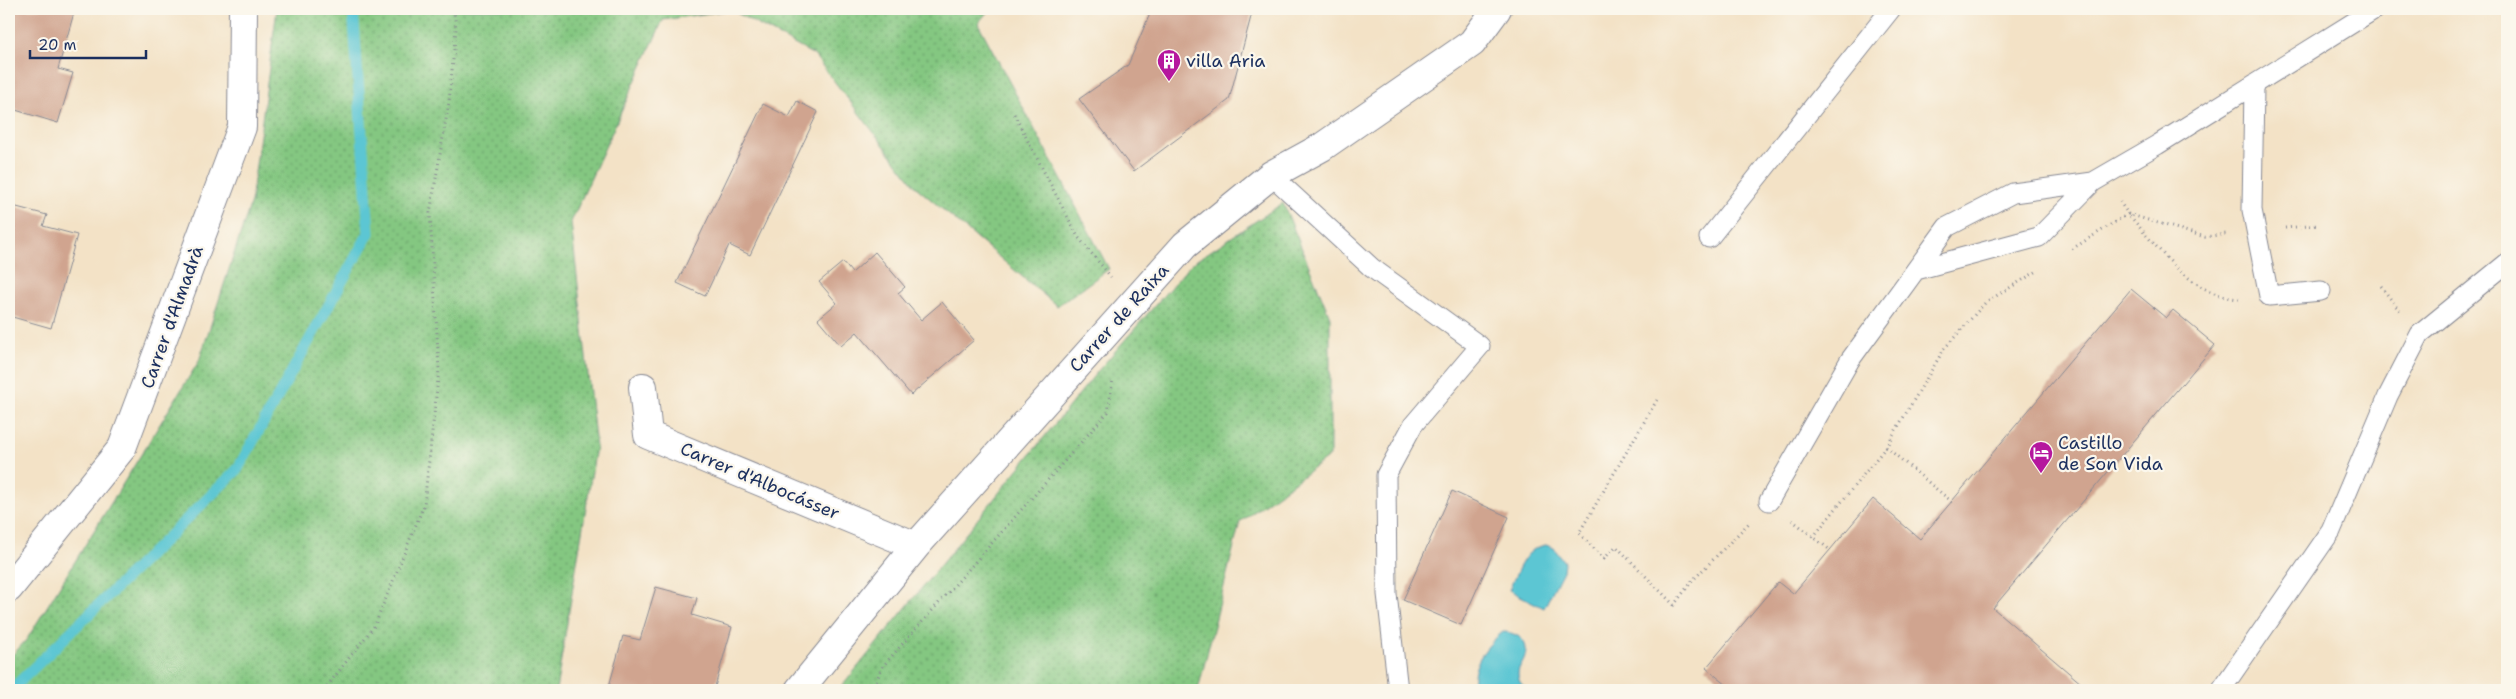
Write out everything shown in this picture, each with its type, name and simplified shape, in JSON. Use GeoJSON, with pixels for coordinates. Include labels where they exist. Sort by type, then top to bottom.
{"type":"FeatureCollection","features":[{"type":"Feature","properties":{"kind":"street","name":"Carrer d'Almadrà"},"geometry":{"type":"LineString","coordinates":[[9,588],[122,448],[242,127],[243,9]]}},
{"type":"Feature","properties":{"kind":"street","name":"Carrer de Raixa"},"geometry":{"type":"LineString","coordinates":[[799,690],[916,546],[1185,245],[1271,175],[1322,147],[1472,43],[1496,9]]}},
{"type":"Feature","properties":{"kind":"street","name":"Carrer d'Albocásser"},"geometry":{"type":"LineString","coordinates":[[643,387],[648,435],[916,546]]}},
{"type":"Feature","properties":{"kind":"lane"},"geometry":{"type":"LineString","coordinates":[[1708,238],[1891,9]]}},
{"type":"Feature","properties":{"kind":"lane"},"geometry":{"type":"LineString","coordinates":[[1916,270],[2039,237],[2093,182],[2254,86],[2375,9]]}},
{"type":"Feature","properties":{"kind":"lane"},"geometry":{"type":"LineString","coordinates":[[2254,86],[2252,210],[2269,296],[2321,291]]}},
{"type":"Feature","properties":{"kind":"lane"},"geometry":{"type":"LineString","coordinates":[[1271,175],[1372,268],[1480,346],[1413,426],[1386,475],[1387,594],[1398,690]]}},
{"type":"Feature","properties":{"kind":"lane"},"geometry":{"type":"LineString","coordinates":[[1769,501],[1850,360],[1947,227],[2013,193],[2093,182]]}},
{"type":"Feature","properties":{"kind":"lane"},"geometry":{"type":"LineString","coordinates":[[2221,690],[2331,531],[2388,396],[2420,334],[2507,263]]}},
{"type":"Feature","properties":{"kind":"path"},"geometry":{"type":"LineString","coordinates":[[324,690],[375,625],[424,505],[439,370],[430,213],[449,102],[456,29],[454,9]]}},
{"type":"Feature","properties":{"kind":"path"},"geometry":{"type":"LineString","coordinates":[[872,690],[883,666],[1108,412],[1113,381],[1106,362],[1103,335],[1111,276],[1078,237],[1014,114]]}},
{"type":"Feature","properties":{"kind":"path"},"geometry":{"type":"LineString","coordinates":[[2230,233],[2206,237],[2128,214],[2178,270],[2222,297],[2240,299]]}},
{"type":"Feature","properties":{"kind":"path"},"geometry":{"type":"LineString","coordinates":[[2288,227],[2319,225]]}},
{"type":"Feature","properties":{"kind":"path"},"geometry":{"type":"LineString","coordinates":[[2381,286],[2406,321]]}},
{"type":"Feature","properties":{"kind":"path"},"geometry":{"type":"LineString","coordinates":[[1813,537],[1886,447],[1944,349],[1986,302]]}},
{"type":"Feature","properties":{"kind":"path"},"geometry":{"type":"LineString","coordinates":[[1656,400],[1579,532],[1604,559],[1616,546],[1674,605],[1692,581],[1769,501],[1830,550]]}},
{"type":"Feature","properties":{"kind":"path"},"geometry":{"type":"LineString","coordinates":[[1886,447],[1952,502]]}},
{"type":"Feature","properties":{"kind":"green space"},"geometry":{"type":"Polygon","coordinates":[[[277,9],[990,9],[978,23],[1109,269],[1057,306],[916,187],[814,55],[731,10],[663,20],[571,222],[596,447],[556,690],[9,690],[9,659],[27,639],[199,361],[251,202],[277,9]]]}},
{"type":"Feature","properties":{"kind":"green space"},"geometry":{"type":"Polygon","coordinates":[[[1283,203],[1330,317],[1330,456],[1240,522],[1198,690],[839,690],[1097,372],[1191,264],[1283,203]]]}},
{"type":"Feature","properties":{"kind":"water"},"geometry":{"type":"Polygon","coordinates":[[[1546,545],[1554,548],[1564,562],[1563,571],[1544,608],[1509,590],[1527,556],[1538,547],[1546,545]]]}},
{"type":"Feature","properties":{"kind":"water"},"geometry":{"type":"Polygon","coordinates":[[[1503,632],[1508,632],[1521,638],[1526,646],[1525,656],[1519,669],[1518,677],[1528,690],[1475,690],[1474,673],[1480,657],[1503,632]]]}},
{"type":"Feature","properties":{"kind":"building"},"geometry":{"type":"Polygon","coordinates":[[[9,9],[75,9],[58,69],[73,73],[58,123],[9,108],[9,9]]]}},
{"type":"Feature","properties":{"kind":"building","name":"villa Aria"},"geometry":{"type":"Polygon","coordinates":[[[1152,9],[1253,9],[1229,100],[1134,171],[1079,99],[1128,65],[1152,9]]]}},
{"type":"Feature","properties":{"kind":"building"},"geometry":{"type":"Polygon","coordinates":[[[797,101],[818,112],[750,255],[729,245],[705,296],[677,283],[763,104],[789,117],[797,101]]]}},
{"type":"Feature","properties":{"kind":"building"},"geometry":{"type":"Polygon","coordinates":[[[9,205],[47,215],[43,226],[77,235],[51,328],[9,316],[9,205]]]}},
{"type":"Feature","properties":{"kind":"building"},"geometry":{"type":"Polygon","coordinates":[[[875,252],[905,287],[898,293],[921,320],[942,302],[974,340],[911,395],[857,332],[841,346],[818,319],[837,303],[819,282],[843,262],[852,273],[875,252]]]}},
{"type":"Feature","properties":{"kind":"building","name":"Castillo de Son Vida"},"geometry":{"type":"Polygon","coordinates":[[[2131,289],[2166,318],[2173,310],[2215,345],[1993,608],[2089,690],[1733,690],[1706,668],[1778,582],[1793,594],[1873,499],[1920,539],[2131,289]]]}},
{"type":"Feature","properties":{"kind":"building"},"geometry":{"type":"Polygon","coordinates":[[[1452,491],[1509,517],[1461,625],[1403,600],[1452,491]]]}},
{"type":"Feature","properties":{"kind":"building"},"geometry":{"type":"Polygon","coordinates":[[[656,587],[697,598],[692,615],[732,627],[714,690],[608,690],[623,636],[640,640],[656,587]]]}},
{"type":"Feature","properties":{"kind":"waterway"},"geometry":{"type":"LineString","coordinates":[[11,690],[237,470],[369,233],[353,9]]}},
{"type":"Feature","properties":{"kind":"place","name":"villa Aria"},"geometry":{"type":"Point","coordinates":[1169,82]}},
{"type":"Feature","properties":{"kind":"place","name":"Castillo de Son Vida"},"geometry":{"type":"Point","coordinates":[2041,474]}}]}
